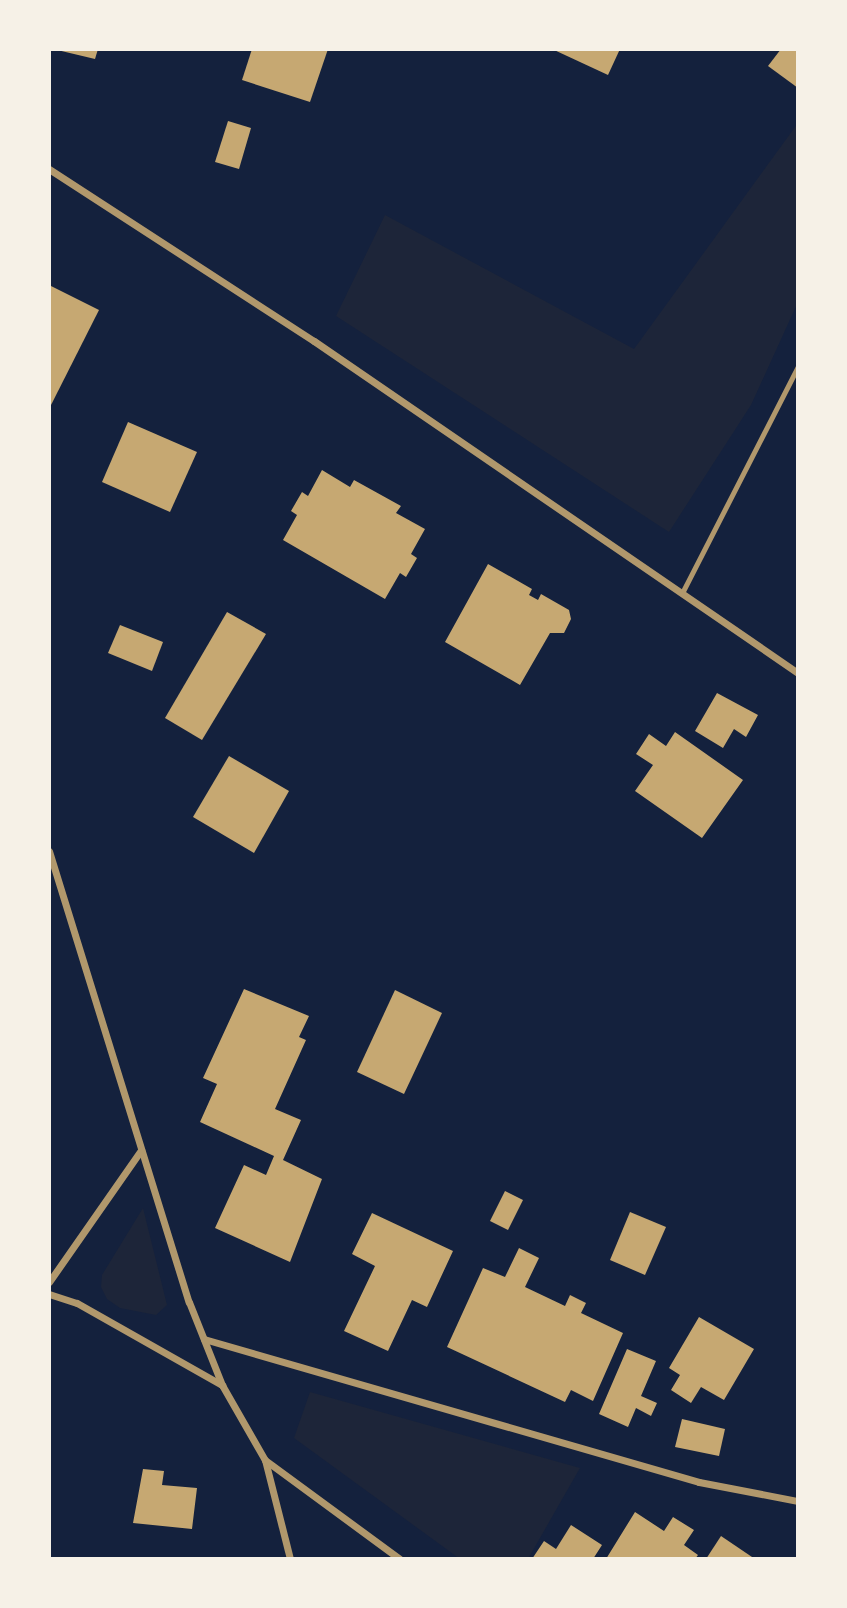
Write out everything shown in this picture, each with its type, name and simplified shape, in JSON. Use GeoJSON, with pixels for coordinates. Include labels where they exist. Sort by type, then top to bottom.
{"type":"FeatureCollection","features":[{"type":"Feature","properties":{"kind":"street"},"geometry":{"type":"LineString","coordinates":[[49,169],[314,341],[798,673]]}},
{"type":"Feature","properties":{"kind":"street"},"geometry":{"type":"LineString","coordinates":[[49,850],[141,1150],[204,1339],[222,1385],[265,1460],[290,1559]]}},
{"type":"Feature","properties":{"kind":"street"},"geometry":{"type":"LineString","coordinates":[[49,1282],[141,1150]]}},
{"type":"Feature","properties":{"kind":"street"},"geometry":{"type":"LineString","coordinates":[[49,1294],[77,1303],[222,1385]]}},
{"type":"Feature","properties":{"kind":"street"},"geometry":{"type":"LineString","coordinates":[[204,1339],[699,1482],[798,1501]]}},
{"type":"Feature","properties":{"kind":"street"},"geometry":{"type":"LineString","coordinates":[[265,1460],[400,1559]]}},
{"type":"Feature","properties":{"kind":"lane"},"geometry":{"type":"LineString","coordinates":[[682,593],[798,366]]}},
{"type":"Feature","properties":{"kind":"shaded area"},"geometry":{"type":"Polygon","coordinates":[[[798,123],[798,302],[751,405],[669,532],[336,316],[385,215],[634,349],[798,123]]]}},
{"type":"Feature","properties":{"kind":"shaded area"},"geometry":{"type":"Polygon","coordinates":[[[143,1208],[167,1305],[156,1315],[120,1308],[107,1299],[101,1287],[102,1275],[143,1208]]]}},
{"type":"Feature","properties":{"kind":"shaded area"},"geometry":{"type":"Polygon","coordinates":[[[310,1392],[580,1468],[528,1559],[460,1559],[294,1438],[310,1392]]]}},
{"type":"Feature","properties":{"kind":"building"},"geometry":{"type":"Polygon","coordinates":[[[53,49],[98,49],[95,59],[53,49]]]}},
{"type":"Feature","properties":{"kind":"building"},"geometry":{"type":"Polygon","coordinates":[[[252,49],[328,49],[310,102],[242,80],[252,49]]]}},
{"type":"Feature","properties":{"kind":"building"},"geometry":{"type":"Polygon","coordinates":[[[552,49],[620,49],[608,75],[552,49]]]}},
{"type":"Feature","properties":{"kind":"building"},"geometry":{"type":"Polygon","coordinates":[[[781,49],[798,50],[798,88],[768,66],[781,49]]]}},
{"type":"Feature","properties":{"kind":"building"},"geometry":{"type":"Polygon","coordinates":[[[228,121],[251,128],[239,169],[215,162],[228,121]]]}},
{"type":"Feature","properties":{"kind":"building"},"geometry":{"type":"Polygon","coordinates":[[[49,285],[99,310],[49,409],[49,285]]]}},
{"type":"Feature","properties":{"kind":"building"},"geometry":{"type":"Polygon","coordinates":[[[128,422],[197,452],[170,512],[102,482],[128,422]]]}},
{"type":"Feature","properties":{"kind":"building"},"geometry":{"type":"Polygon","coordinates":[[[322,470],[350,487],[354,480],[401,506],[396,513],[425,529],[411,554],[417,558],[406,577],[400,573],[385,599],[283,540],[297,515],[291,511],[302,492],[308,496],[322,470]]]}},
{"type":"Feature","properties":{"kind":"building"},"geometry":{"type":"Polygon","coordinates":[[[488,564],[532,589],[529,595],[538,600],[541,594],[569,610],[571,619],[564,633],[550,633],[520,685],[445,642],[488,564]]]}},
{"type":"Feature","properties":{"kind":"building"},"geometry":{"type":"Polygon","coordinates":[[[227,612],[266,634],[202,740],[165,718],[227,612]]]}},
{"type":"Feature","properties":{"kind":"building"},"geometry":{"type":"Polygon","coordinates":[[[120,625],[163,642],[152,671],[108,653],[120,625]]]}},
{"type":"Feature","properties":{"kind":"building"},"geometry":{"type":"Polygon","coordinates":[[[717,693],[758,715],[746,737],[734,729],[723,748],[695,731],[717,693]]]}},
{"type":"Feature","properties":{"kind":"building"},"geometry":{"type":"Polygon","coordinates":[[[675,732],[743,780],[702,838],[635,791],[653,765],[636,754],[649,734],[666,746],[675,732]]]}},
{"type":"Feature","properties":{"kind":"building"},"geometry":{"type":"Polygon","coordinates":[[[229,756],[289,791],[254,853],[193,817],[229,756]]]}},
{"type":"Feature","properties":{"kind":"building"},"geometry":{"type":"Polygon","coordinates":[[[244,989],[309,1016],[299,1037],[306,1040],[275,1109],[301,1120],[283,1160],[322,1179],[290,1262],[215,1228],[244,1165],[266,1175],[274,1156],[200,1122],[217,1084],[203,1078],[244,989]]]}},
{"type":"Feature","properties":{"kind":"building"},"geometry":{"type":"Polygon","coordinates":[[[395,990],[442,1013],[404,1094],[357,1072],[395,990]]]}},
{"type":"Feature","properties":{"kind":"building"},"geometry":{"type":"Polygon","coordinates":[[[505,1191],[523,1200],[508,1230],[490,1221],[505,1191]]]}},
{"type":"Feature","properties":{"kind":"building"},"geometry":{"type":"Polygon","coordinates":[[[630,1212],[666,1227],[645,1275],[610,1260],[630,1212]]]}},
{"type":"Feature","properties":{"kind":"building"},"geometry":{"type":"Polygon","coordinates":[[[372,1213],[453,1251],[427,1307],[412,1300],[388,1351],[344,1331],[375,1266],[352,1254],[372,1213]]]}},
{"type":"Feature","properties":{"kind":"building"},"geometry":{"type":"Polygon","coordinates":[[[519,1248],[539,1258],[525,1287],[565,1306],[570,1295],[586,1303],[581,1313],[623,1333],[593,1401],[571,1390],[565,1402],[447,1347],[483,1268],[505,1277],[519,1248]]]}},
{"type":"Feature","properties":{"kind":"building"},"geometry":{"type":"Polygon","coordinates":[[[699,1317],[754,1349],[724,1400],[701,1387],[691,1403],[671,1390],[680,1375],[669,1368],[699,1317]]]}},
{"type":"Feature","properties":{"kind":"building"},"geometry":{"type":"Polygon","coordinates":[[[627,1349],[656,1361],[641,1396],[657,1403],[651,1416],[636,1408],[628,1427],[599,1414],[627,1349]]]}},
{"type":"Feature","properties":{"kind":"building"},"geometry":{"type":"Polygon","coordinates":[[[682,1419],[725,1429],[719,1456],[675,1447],[682,1419]]]}},
{"type":"Feature","properties":{"kind":"building"},"geometry":{"type":"Polygon","coordinates":[[[143,1469],[164,1471],[162,1485],[197,1488],[192,1529],[133,1523],[143,1469]]]}},
{"type":"Feature","properties":{"kind":"building"},"geometry":{"type":"Polygon","coordinates":[[[635,1512],[664,1531],[673,1517],[694,1530],[684,1545],[698,1555],[695,1559],[606,1559],[635,1512]]]}},
{"type":"Feature","properties":{"kind":"building"},"geometry":{"type":"Polygon","coordinates":[[[571,1525],[602,1545],[593,1559],[532,1559],[544,1541],[556,1549],[571,1525]]]}},
{"type":"Feature","properties":{"kind":"building"},"geometry":{"type":"Polygon","coordinates":[[[721,1536],[755,1559],[706,1559],[721,1536]]]}}]}
